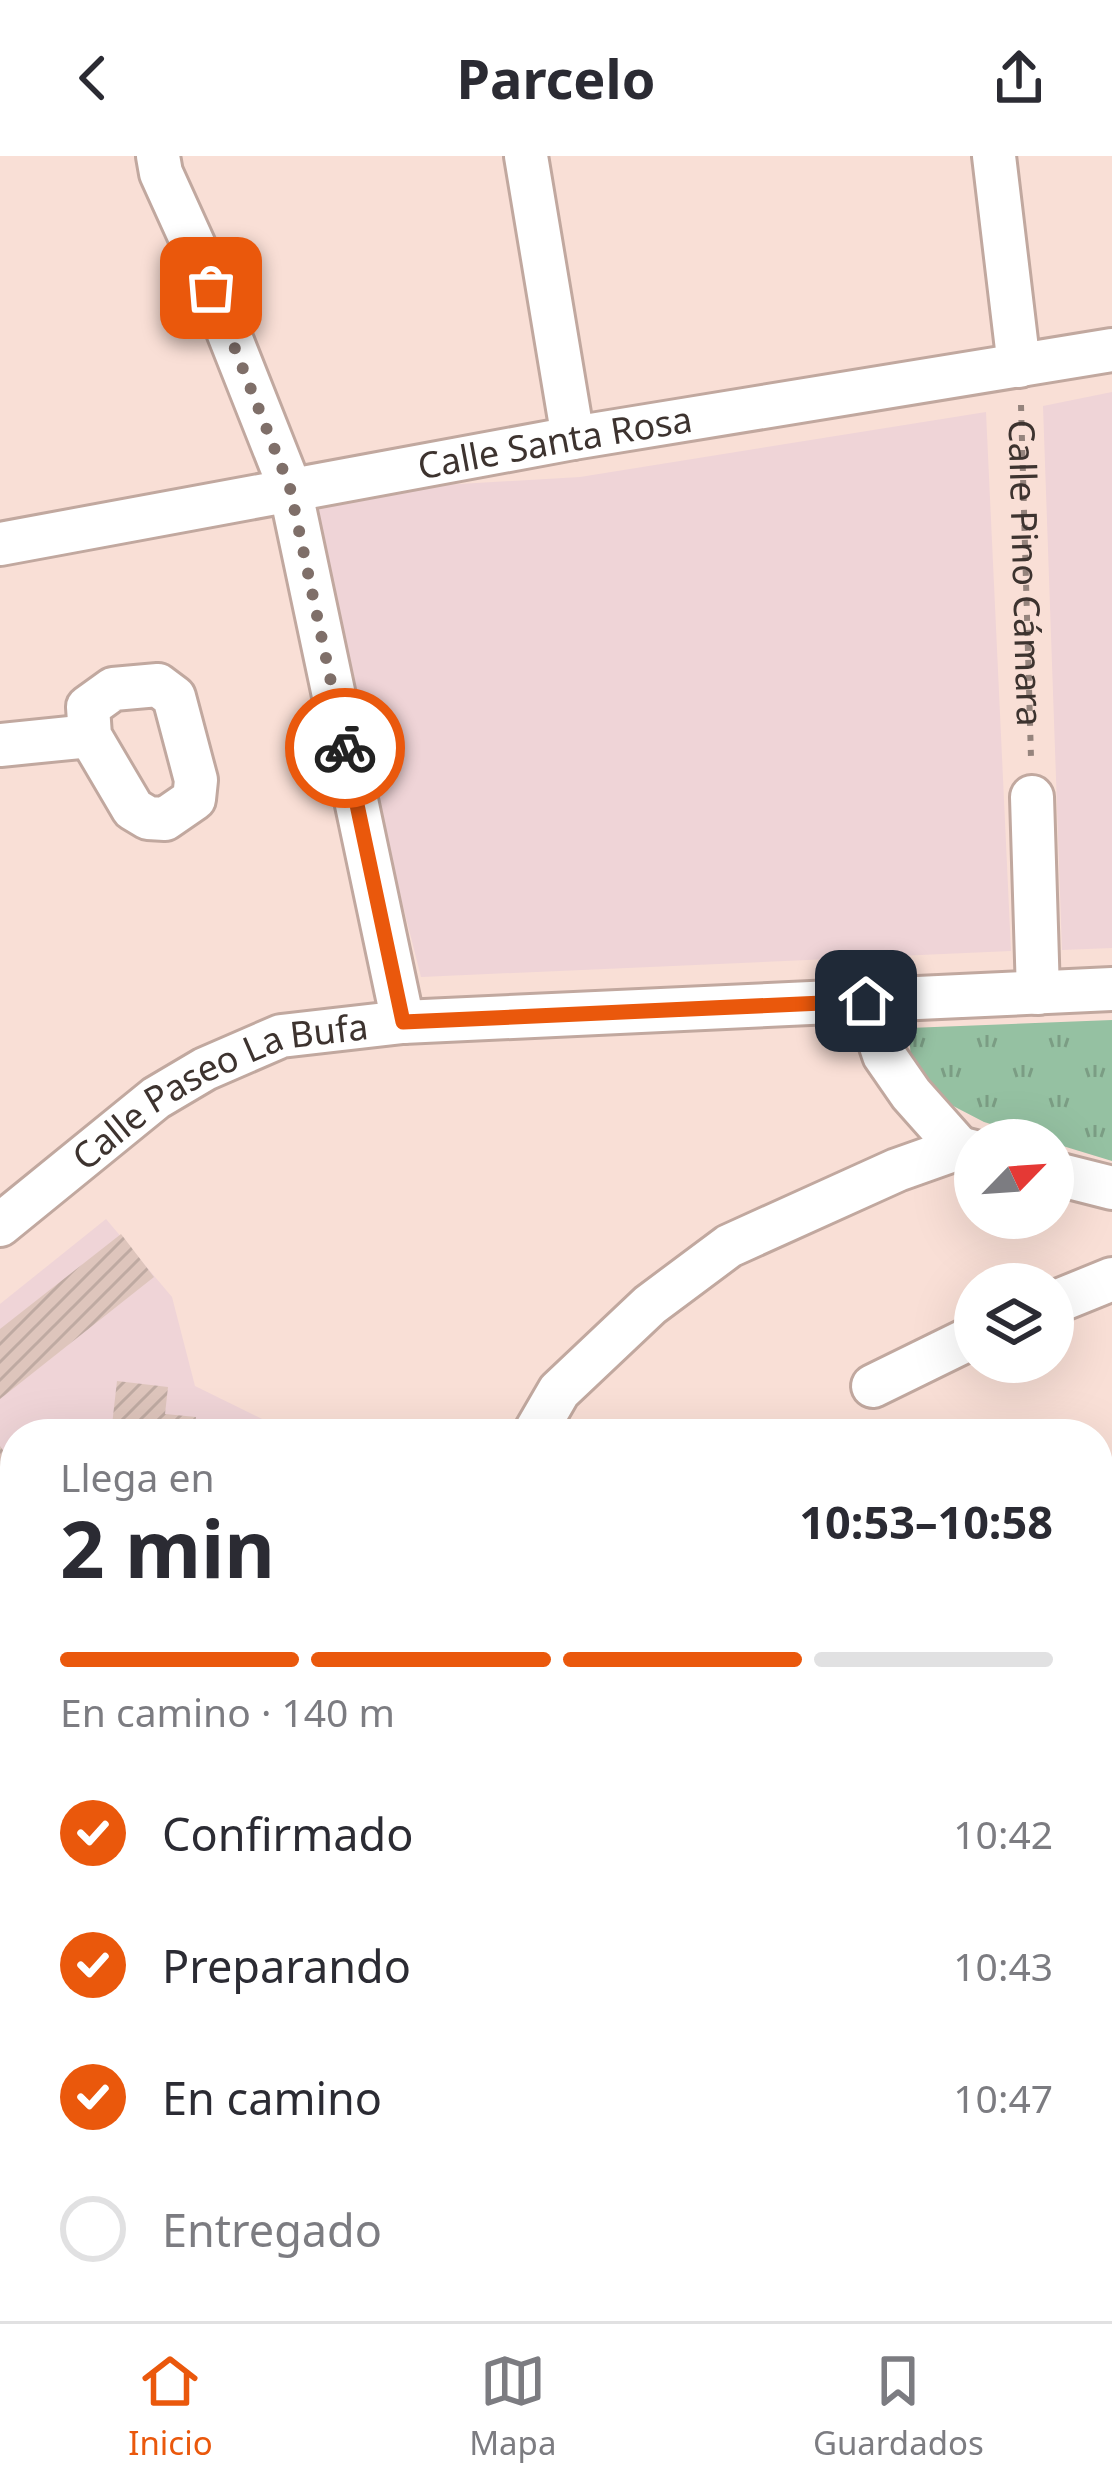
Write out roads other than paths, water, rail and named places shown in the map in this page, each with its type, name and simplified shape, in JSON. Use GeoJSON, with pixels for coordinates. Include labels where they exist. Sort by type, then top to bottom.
{"type":"FeatureCollection","features":[{"type":"Feature","properties":{"kind":"street"},"geometry":{"type":"LineString","coordinates":[[158,156],[290,488],[403,1022]]}},
{"type":"Feature","properties":{"kind":"street"},"geometry":{"type":"LineString","coordinates":[[994,156],[1019,366]]}},
{"type":"Feature","properties":{"kind":"street"},"geometry":{"type":"LineString","coordinates":[[530,157],[573,438]]}},
{"type":"Feature","properties":{"kind":"street","name":"Calle Santa Rosa"},"geometry":{"type":"LineString","coordinates":[[0,544],[573,438],[1112,350]]}},
{"type":"Feature","properties":{"kind":"street"},"geometry":{"type":"LineString","coordinates":[[0,745],[90,736]]}},
{"type":"Feature","properties":{"kind":"street"},"geometry":{"type":"LineString","coordinates":[[1032,797],[1038,993]]}},
{"type":"Feature","properties":{"kind":"street","name":"Calle Paseo La Bufa"},"geometry":{"type":"LineString","coordinates":[[0,1225],[156,1098],[206,1069],[281,1036],[403,1022],[1112,989]]}},
{"type":"Feature","properties":{"kind":"street"},"geometry":{"type":"LineString","coordinates":[[866,1001],[884,1055],[911,1094],[954,1137]]}},
{"type":"Feature","properties":{"kind":"street"},"geometry":{"type":"LineString","coordinates":[[543,1419],[559,1391],[650,1304],[729,1246],[877,1179],[954,1154]]}},
{"type":"Feature","properties":{"kind":"street"},"geometry":{"type":"LineString","coordinates":[[1074,1179],[1112,1189]]}},
{"type":"Feature","properties":{"kind":"street"},"geometry":{"type":"LineString","coordinates":[[1074,1295],[1112,1279]]}},
{"type":"Feature","properties":{"kind":"street"},"geometry":{"type":"LineString","coordinates":[[873,1386],[954,1346]]}}]}
